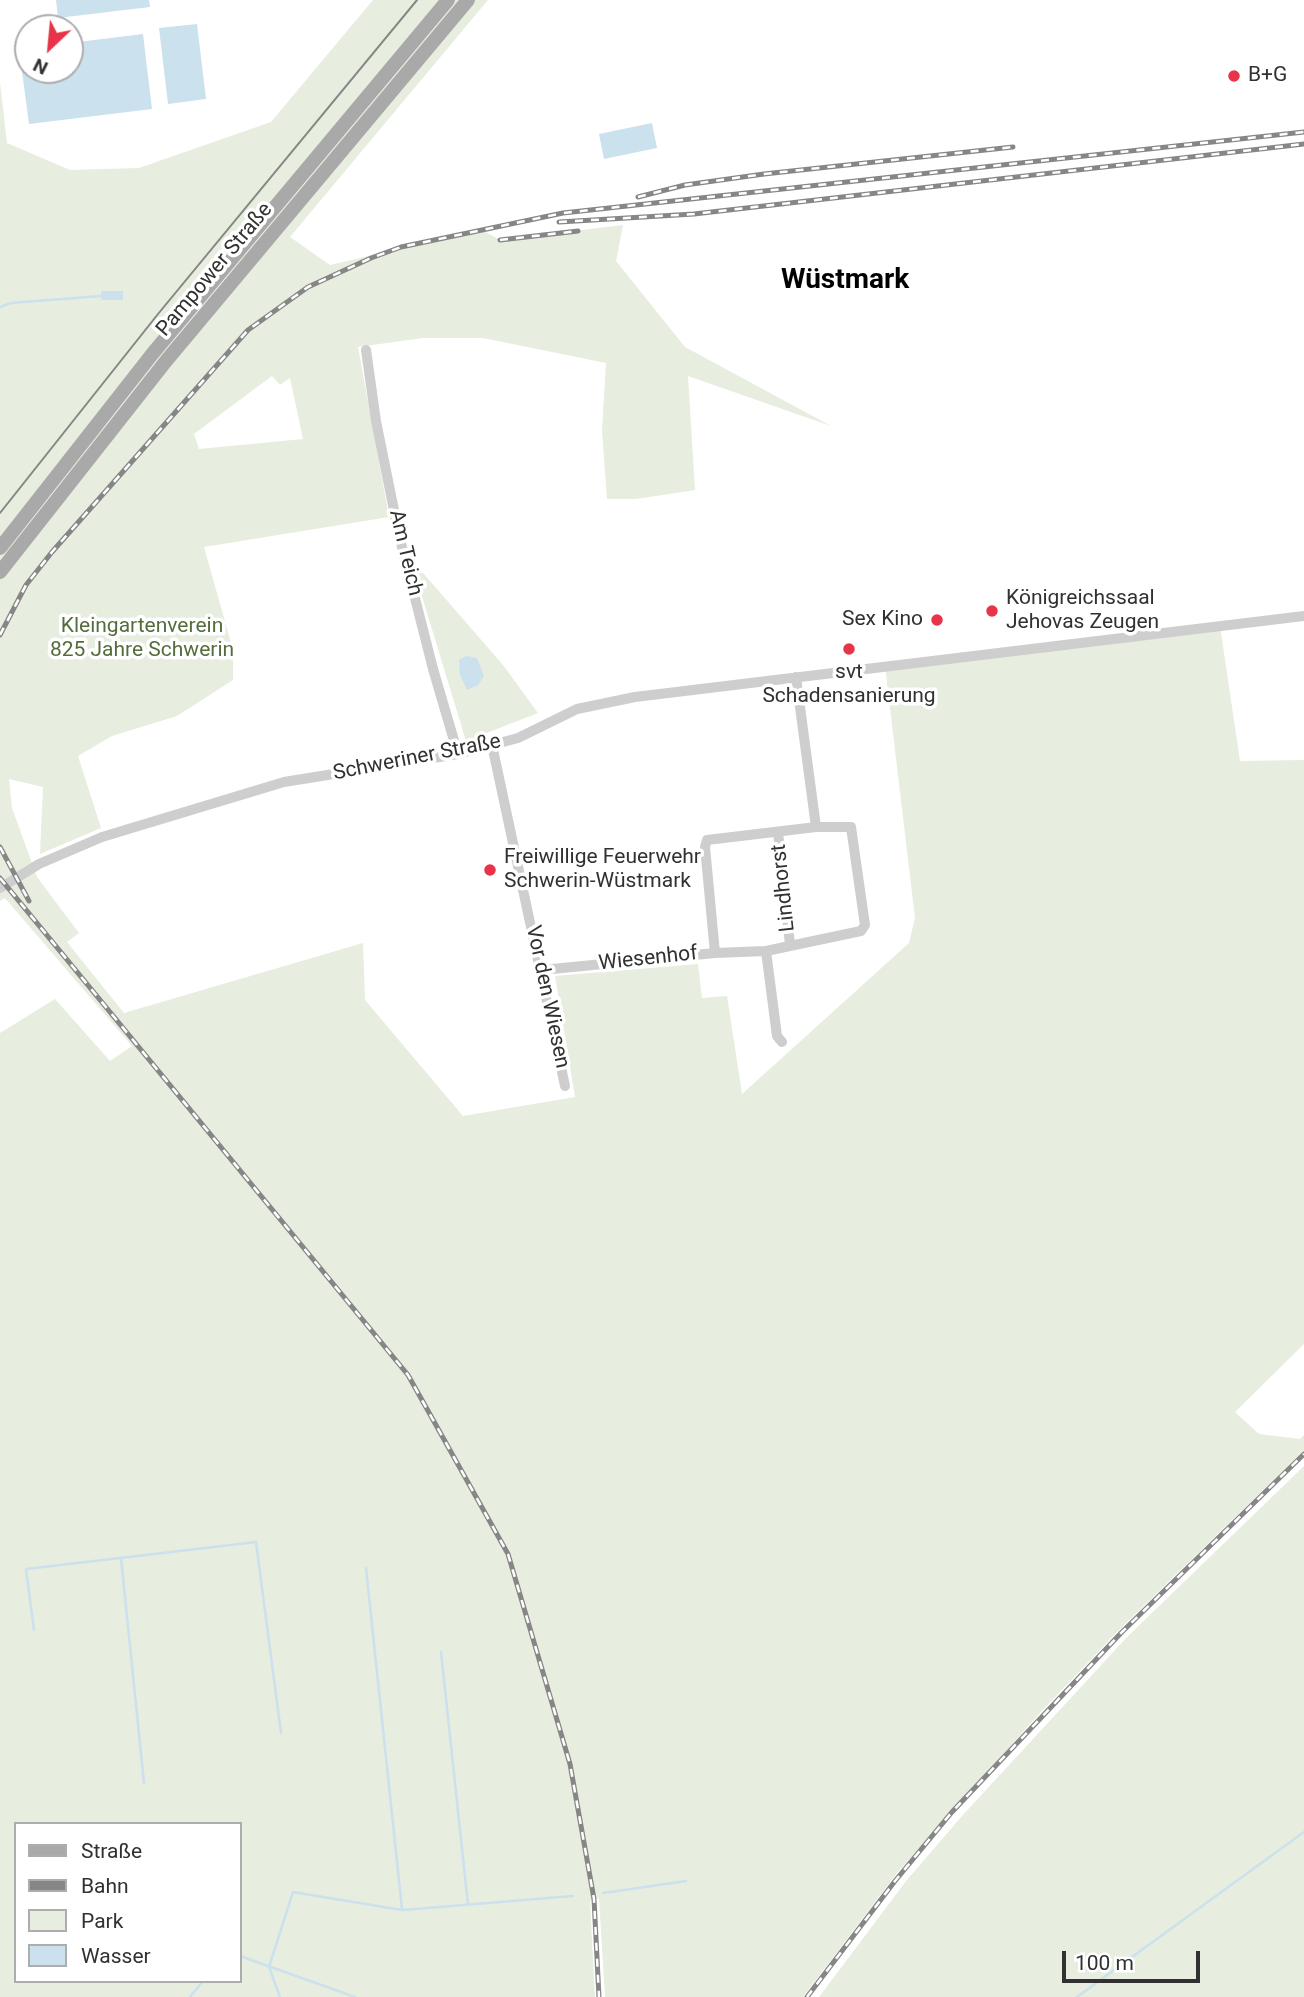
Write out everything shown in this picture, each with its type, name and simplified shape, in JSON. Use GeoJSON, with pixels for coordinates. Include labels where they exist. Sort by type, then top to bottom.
{"type":"FeatureCollection","features":[{"type":"Feature","properties":{"kind":"main road","name":"Pampower Straße"},"geometry":{"type":"LineString","coordinates":[[0,548],[153,353],[448,0]]}},
{"type":"Feature","properties":{"kind":"main road","name":"Pampower Straße"},"geometry":{"type":"LineString","coordinates":[[0,572],[166,361],[468,0]]}},
{"type":"Feature","properties":{"kind":"street","name":"Am Teich"},"geometry":{"type":"LineString","coordinates":[[366,350],[376,421],[399,535],[458,754]]}},
{"type":"Feature","properties":{"kind":"street","name":"Schweriner Straße"},"geometry":{"type":"LineString","coordinates":[[0,888],[39,864],[102,837],[284,782],[458,754],[518,738],[578,709],[635,697],[1304,616]]}},
{"type":"Feature","properties":{"kind":"street"},"geometry":{"type":"LineString","coordinates":[[796,677],[816,827]]}},
{"type":"Feature","properties":{"kind":"street","name":"Vor den Wiesen"},"geometry":{"type":"LineString","coordinates":[[492,745],[565,1086]]}},
{"type":"Feature","properties":{"kind":"street","name":"Wiesenhof"},"geometry":{"type":"LineString","coordinates":[[542,970],[715,953],[705,847],[707,840],[816,827]]}},
{"type":"Feature","properties":{"kind":"street","name":"Lindhorst"},"geometry":{"type":"LineString","coordinates":[[715,953],[766,951],[854,934],[865,925],[854,833],[851,827],[816,827]]}},
{"type":"Feature","properties":{"kind":"street","name":"Lindhorst"},"geometry":{"type":"LineString","coordinates":[[778,832],[790,945]]}},
{"type":"Feature","properties":{"kind":"street","name":"Lindhorst"},"geometry":{"type":"LineString","coordinates":[[766,951],[776,1036],[782,1042]]}},
{"type":"Feature","properties":{"kind":"green space","name":"Kleingartenverein 825 Jahre Schwerin"},"geometry":{"type":"Polygon","coordinates":[[[373,0],[488,0],[290,237],[330,265],[482,230],[500,240],[623,225],[616,261],[685,347],[831,426],[688,376],[695,490],[636,499],[607,499],[602,430],[606,363],[483,338],[423,338],[358,347],[389,517],[204,547],[233,650],[233,680],[177,716],[112,736],[78,756],[101,828],[40,854],[43,787],[9,779],[12,808],[37,877],[79,933],[67,942],[124,1013],[363,943],[365,1000],[463,1116],[575,1097],[555,976],[698,964],[702,998],[727,996],[742,1094],[909,943],[915,918],[885,666],[1220,626],[1240,761],[1304,760],[1304,1344],[1235,1412],[1259,1434],[1300,1439],[1304,1435],[1304,1450],[1120,1629],[1039,1714],[897,1873],[803,1997],[605,1997],[599,1898],[590,1901],[595,1997],[0,1997],[0,1033],[55,999],[110,1061],[132,1046],[5,898],[0,901],[0,82],[7,143],[70,170],[139,168],[271,122],[373,0]],[[272,376],[194,434],[199,449],[303,439],[290,378],[280,385],[272,376]]]}},
{"type":"Feature","properties":{"kind":"green space"},"geometry":{"type":"Polygon","coordinates":[[[413,567],[424,574],[503,665],[538,713],[466,741],[413,567]]]}},
{"type":"Feature","properties":{"kind":"green space"},"geometry":{"type":"Polygon","coordinates":[[[1304,1466],[1304,1997],[819,1997],[906,1881],[962,1816],[1127,1637],[1304,1466]]]}},
{"type":"Feature","properties":{"kind":"water"},"geometry":{"type":"Polygon","coordinates":[[[56,0],[149,0],[150,7],[84,15],[58,14],[56,0]]]}},
{"type":"Feature","properties":{"kind":"water"},"geometry":{"type":"Polygon","coordinates":[[[197,24],[206,99],[168,104],[159,28],[197,24]]]}},
{"type":"Feature","properties":{"kind":"water"},"geometry":{"type":"Polygon","coordinates":[[[143,34],[152,109],[29,124],[24,84],[84,84],[84,41],[143,34]]]}},
{"type":"Feature","properties":{"kind":"water"},"geometry":{"type":"Polygon","coordinates":[[[652,123],[657,148],[604,159],[599,134],[652,123]]]}},
{"type":"Feature","properties":{"kind":"water"},"geometry":{"type":"Polygon","coordinates":[[[101,291],[123,291],[123,300],[101,300],[101,291]]]}},
{"type":"Feature","properties":{"kind":"water"},"geometry":{"type":"Polygon","coordinates":[[[466,656],[477,658],[484,676],[478,685],[467,690],[460,675],[459,660],[466,656]]]}},
{"type":"Feature","properties":{"kind":"waterway"},"geometry":{"type":"LineString","coordinates":[[0,307],[11,303],[101,296]]}},
{"type":"Feature","properties":{"kind":"waterway"},"geometry":{"type":"LineString","coordinates":[[34,1630],[26,1569],[256,1542],[281,1733]]}},
{"type":"Feature","properties":{"kind":"waterway"},"geometry":{"type":"LineString","coordinates":[[121,1558],[144,1783]]}},
{"type":"Feature","properties":{"kind":"waterway"},"geometry":{"type":"LineString","coordinates":[[366,1568],[402,1909]]}},
{"type":"Feature","properties":{"kind":"waterway"},"geometry":{"type":"LineString","coordinates":[[441,1652],[468,1905]]}},
{"type":"Feature","properties":{"kind":"waterway"},"geometry":{"type":"LineString","coordinates":[[1077,1997],[1304,1832]]}},
{"type":"Feature","properties":{"kind":"waterway"},"geometry":{"type":"LineString","coordinates":[[603,1893],[686,1881]]}},
{"type":"Feature","properties":{"kind":"waterway"},"geometry":{"type":"LineString","coordinates":[[280,1997],[269,1967],[293,1892],[402,1910],[573,1896]]}},
{"type":"Feature","properties":{"kind":"waterway"},"geometry":{"type":"LineString","coordinates":[[242,1957],[355,1997]]}},
{"type":"Feature","properties":{"kind":"waterway"},"geometry":{"type":"LineString","coordinates":[[190,1997],[201,1983]]}},
{"type":"Feature","properties":{"kind":"tram line"},"geometry":{"type":"LineString","coordinates":[[0,513],[158,314],[417,0]]}},
{"type":"Feature","properties":{"kind":"railway"},"geometry":{"type":"LineString","coordinates":[[0,635],[26,585],[52,552],[248,330],[308,287],[371,258],[401,247],[563,213],[1304,132]]}},
{"type":"Feature","properties":{"kind":"railway"},"geometry":{"type":"LineString","coordinates":[[559,222],[694,214],[1304,144]]}},
{"type":"Feature","properties":{"kind":"railway"},"geometry":{"type":"LineString","coordinates":[[638,197],[685,185],[764,174],[1013,147]]}},
{"type":"Feature","properties":{"kind":"railway"},"geometry":{"type":"LineString","coordinates":[[500,240],[578,231]]}},
{"type":"Feature","properties":{"kind":"railway"},"geometry":{"type":"LineString","coordinates":[[0,847],[29,901]]}},
{"type":"Feature","properties":{"kind":"railway"},"geometry":{"type":"LineString","coordinates":[[0,878],[408,1375],[508,1554],[570,1764],[594,1899],[599,1997]]}},
{"type":"Feature","properties":{"kind":"railway"},"geometry":{"type":"LineString","coordinates":[[807,1997],[895,1881],[952,1812],[1122,1632],[1304,1454]]}},
{"type":"Feature","properties":{"kind":"place","name":"B+G"},"geometry":{"type":"Point","coordinates":[1234,76]}},
{"type":"Feature","properties":{"kind":"place","name":"Königreichssaal Jehovas Zeugen"},"geometry":{"type":"Point","coordinates":[992,611]}},
{"type":"Feature","properties":{"kind":"place","name":"Sex Kino"},"geometry":{"type":"Point","coordinates":[937,620]}},
{"type":"Feature","properties":{"kind":"place","name":"svt Schadensanierung"},"geometry":{"type":"Point","coordinates":[849,649]}},
{"type":"Feature","properties":{"kind":"place","name":"Freiwillige Feuerwehr Schwerin-Wüstmark"},"geometry":{"type":"Point","coordinates":[490,870]}},
{"type":"Feature","properties":{"kind":"district","name":"Wüstmark"},"geometry":{"type":"Point","coordinates":[845,281]}}]}
